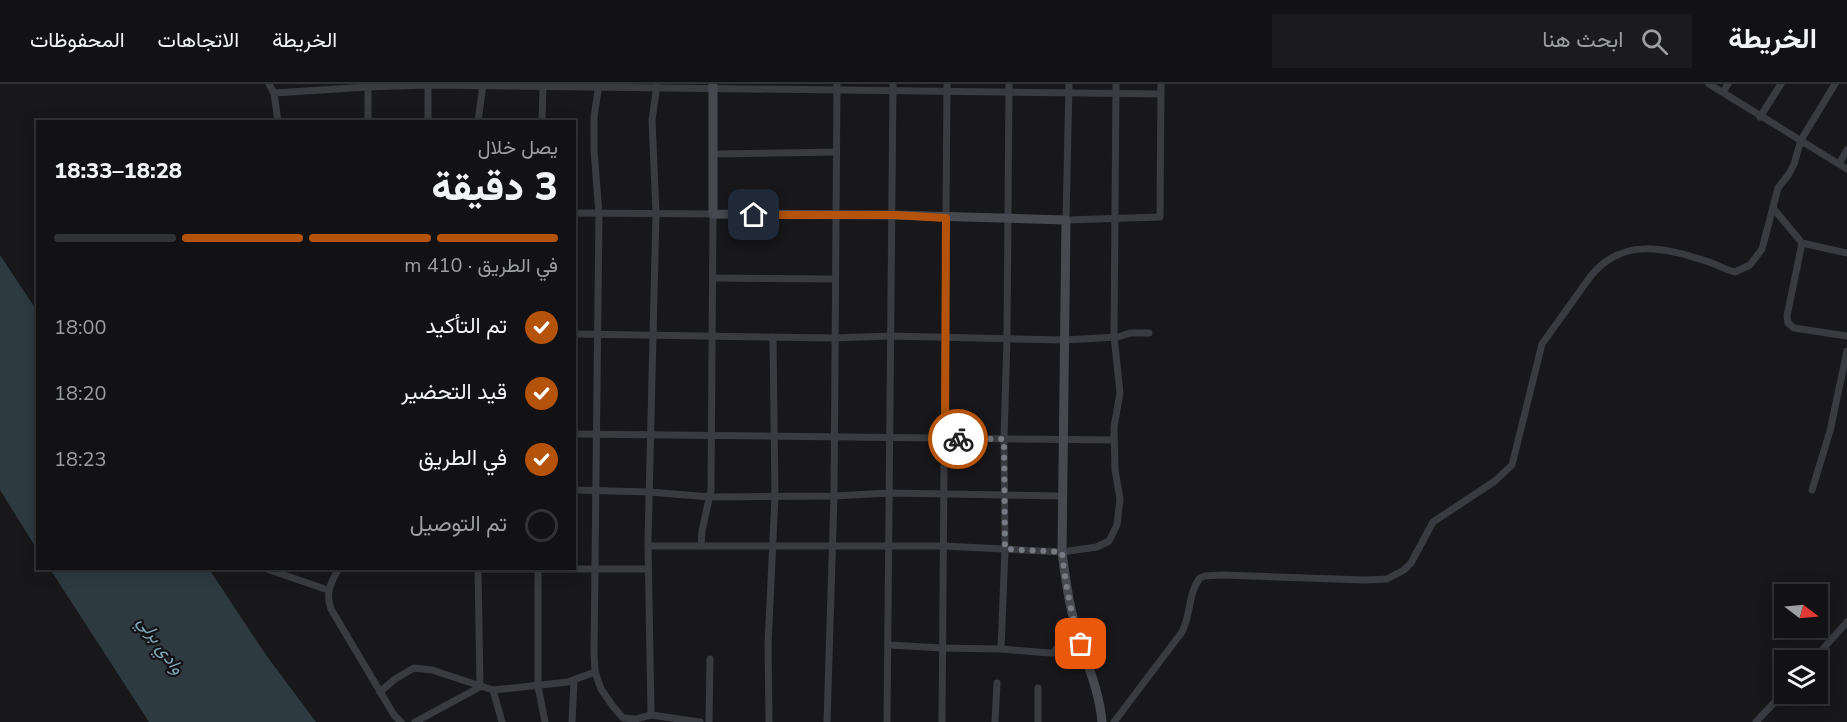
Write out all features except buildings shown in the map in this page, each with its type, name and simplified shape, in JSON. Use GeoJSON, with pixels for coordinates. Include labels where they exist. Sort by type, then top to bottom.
{"type":"FeatureCollection","features":[{"type":"Feature","properties":{"kind":"street"},"geometry":{"type":"LineString","coordinates":[[269,84],[274,93],[278,120]]}},
{"type":"Feature","properties":{"kind":"street"},"geometry":{"type":"LineString","coordinates":[[1001,649],[1005,549],[1004,439],[1010,84]]}},
{"type":"Feature","properties":{"kind":"street"},"geometry":{"type":"LineString","coordinates":[[1069,84],[1062,552],[1075,626],[1094,679],[1102,722]]}},
{"type":"Feature","properties":{"kind":"street"},"geometry":{"type":"LineString","coordinates":[[648,546],[944,546],[1062,552],[1105,544],[1112,537],[1117,525],[1120,500],[1115,470],[1114,440],[1120,393],[1114,336],[1116,84]]}},
{"type":"Feature","properties":{"kind":"street"},"geometry":{"type":"LineString","coordinates":[[576,213],[893,215],[1066,220],[1160,217],[1161,84]]}},
{"type":"Feature","properties":{"kind":"street"},"geometry":{"type":"LineString","coordinates":[[1709,84],[1847,169]]}},
{"type":"Feature","properties":{"kind":"street"},"geometry":{"type":"LineString","coordinates":[[1723,92],[1728,84]]}},
{"type":"Feature","properties":{"kind":"street"},"geometry":{"type":"LineString","coordinates":[[1760,117],[1781,84]]}},
{"type":"Feature","properties":{"kind":"street"},"geometry":{"type":"LineString","coordinates":[[1113,722],[1182,632],[1192,592],[1200,578],[1234,576],[1365,580],[1387,579],[1404,570],[1411,563],[1433,522],[1496,481],[1512,465],[1542,344],[1597,267],[1607,259],[1634,248],[1665,249],[1735,272],[1741,270],[1757,257],[1762,249],[1778,188],[1794,164],[1801,141],[1835,84]]}},
{"type":"Feature","properties":{"kind":"street"},"geometry":{"type":"LineString","coordinates":[[274,93],[368,85],[543,85],[893,87],[1010,93],[1161,94]]}},
{"type":"Feature","properties":{"kind":"street"},"geometry":{"type":"LineString","coordinates":[[368,85],[368,120]]}},
{"type":"Feature","properties":{"kind":"street"},"geometry":{"type":"LineString","coordinates":[[428,85],[428,120]]}},
{"type":"Feature","properties":{"kind":"street"},"geometry":{"type":"LineString","coordinates":[[478,120],[483,85]]}},
{"type":"Feature","properties":{"kind":"street"},"geometry":{"type":"LineString","coordinates":[[542,120],[543,85]]}},
{"type":"Feature","properties":{"kind":"street"},"geometry":{"type":"LineString","coordinates":[[599,86],[594,117],[598,214],[594,672],[601,689],[623,718],[636,719],[651,715],[700,722]]}},
{"type":"Feature","properties":{"kind":"street"},"geometry":{"type":"LineString","coordinates":[[651,715],[648,546],[656,213],[652,104],[657,86]]}},
{"type":"Feature","properties":{"kind":"street"},"geometry":{"type":"LineString","coordinates":[[701,546],[710,497],[712,436],[713,86]]}},
{"type":"Feature","properties":{"kind":"street"},"geometry":{"type":"LineString","coordinates":[[827,722],[834,496],[837,87]]}},
{"type":"Feature","properties":{"kind":"street"},"geometry":{"type":"LineString","coordinates":[[887,722],[893,87]]}},
{"type":"Feature","properties":{"kind":"street"},"geometry":{"type":"LineString","coordinates":[[942,722],[947,88]]}},
{"type":"Feature","properties":{"kind":"street"},"geometry":{"type":"LineString","coordinates":[[1839,164],[1847,150]]}},
{"type":"Feature","properties":{"kind":"street"},"geometry":{"type":"LineString","coordinates":[[713,154],[836,152]]}},
{"type":"Feature","properties":{"kind":"street"},"geometry":{"type":"LineString","coordinates":[[1773,208],[1802,243],[1847,253]]}},
{"type":"Feature","properties":{"kind":"street"},"geometry":{"type":"LineString","coordinates":[[1802,243],[1787,316],[1788,323],[1794,327],[1847,336]]}},
{"type":"Feature","properties":{"kind":"street"},"geometry":{"type":"LineString","coordinates":[[713,278],[835,279]]}},
{"type":"Feature","properties":{"kind":"street"},"geometry":{"type":"LineString","coordinates":[[576,334],[834,338],[891,336],[1064,340],[1149,333]]}},
{"type":"Feature","properties":{"kind":"street"},"geometry":{"type":"LineString","coordinates":[[769,722],[768,644],[775,497],[773,337]]}},
{"type":"Feature","properties":{"kind":"street"},"geometry":{"type":"LineString","coordinates":[[1812,490],[1830,431],[1847,351]]}},
{"type":"Feature","properties":{"kind":"street"},"geometry":{"type":"LineString","coordinates":[[576,434],[1114,440]]}},
{"type":"Feature","properties":{"kind":"street"},"geometry":{"type":"LineString","coordinates":[[576,490],[650,492],[710,497],[890,493],[1062,496]]}},
{"type":"Feature","properties":{"kind":"street"},"geometry":{"type":"LineString","coordinates":[[576,569],[648,569]]}},
{"type":"Feature","properties":{"kind":"street"},"geometry":{"type":"LineString","coordinates":[[270,570],[328,590]]}},
{"type":"Feature","properties":{"kind":"street"},"geometry":{"type":"LineString","coordinates":[[338,570],[328,590],[331,609],[394,715],[401,722]]}},
{"type":"Feature","properties":{"kind":"street"},"geometry":{"type":"LineString","coordinates":[[478,570],[480,687]]}},
{"type":"Feature","properties":{"kind":"street"},"geometry":{"type":"LineString","coordinates":[[538,570],[538,686],[545,722]]}},
{"type":"Feature","properties":{"kind":"street"},"geometry":{"type":"LineString","coordinates":[[1822,650],[1847,622]]}},
{"type":"Feature","properties":{"kind":"street"},"geometry":{"type":"LineString","coordinates":[[889,645],[1001,649],[1046,654],[1053,652],[1075,626]]}},
{"type":"Feature","properties":{"kind":"street"},"geometry":{"type":"LineString","coordinates":[[709,722],[710,659]]}},
{"type":"Feature","properties":{"kind":"street"},"geometry":{"type":"LineString","coordinates":[[380,692],[395,679],[414,668],[432,670],[493,690],[574,681],[594,672]]}},
{"type":"Feature","properties":{"kind":"street"},"geometry":{"type":"LineString","coordinates":[[572,722],[574,681]]}},
{"type":"Feature","properties":{"kind":"street"},"geometry":{"type":"LineString","coordinates":[[995,722],[997,683]]}},
{"type":"Feature","properties":{"kind":"street"},"geometry":{"type":"LineString","coordinates":[[416,722],[480,687]]}},
{"type":"Feature","properties":{"kind":"street"},"geometry":{"type":"LineString","coordinates":[[1038,688],[1038,722]]}},
{"type":"Feature","properties":{"kind":"street"},"geometry":{"type":"LineString","coordinates":[[493,690],[502,722]]}},
{"type":"Feature","properties":{"kind":"street"},"geometry":{"type":"LineString","coordinates":[[1756,722],[1774,703]]}},
{"type":"Feature","properties":{"kind":"water"},"geometry":{"type":"Polygon","coordinates":[[[0,255],[36,309],[36,547],[0,490],[0,255]]]}},
{"type":"Feature","properties":{"kind":"water","name":"وادي برلي"},"geometry":{"type":"Polygon","coordinates":[[[51,570],[210,570],[266,655],[316,722],[149,722],[51,570]]]}},
{"type":"Feature","properties":{"kind":"way so far"},"geometry":{"type":"LineString","coordinates":[[958,439],[1004,439],[1005,549],[1062,552],[1067,590],[1081,644]]}},
{"type":"Feature","properties":{"kind":"route"},"geometry":{"type":"LineString","coordinates":[[754,215],[893,215],[946,218],[945,438],[958,439]]}}]}
